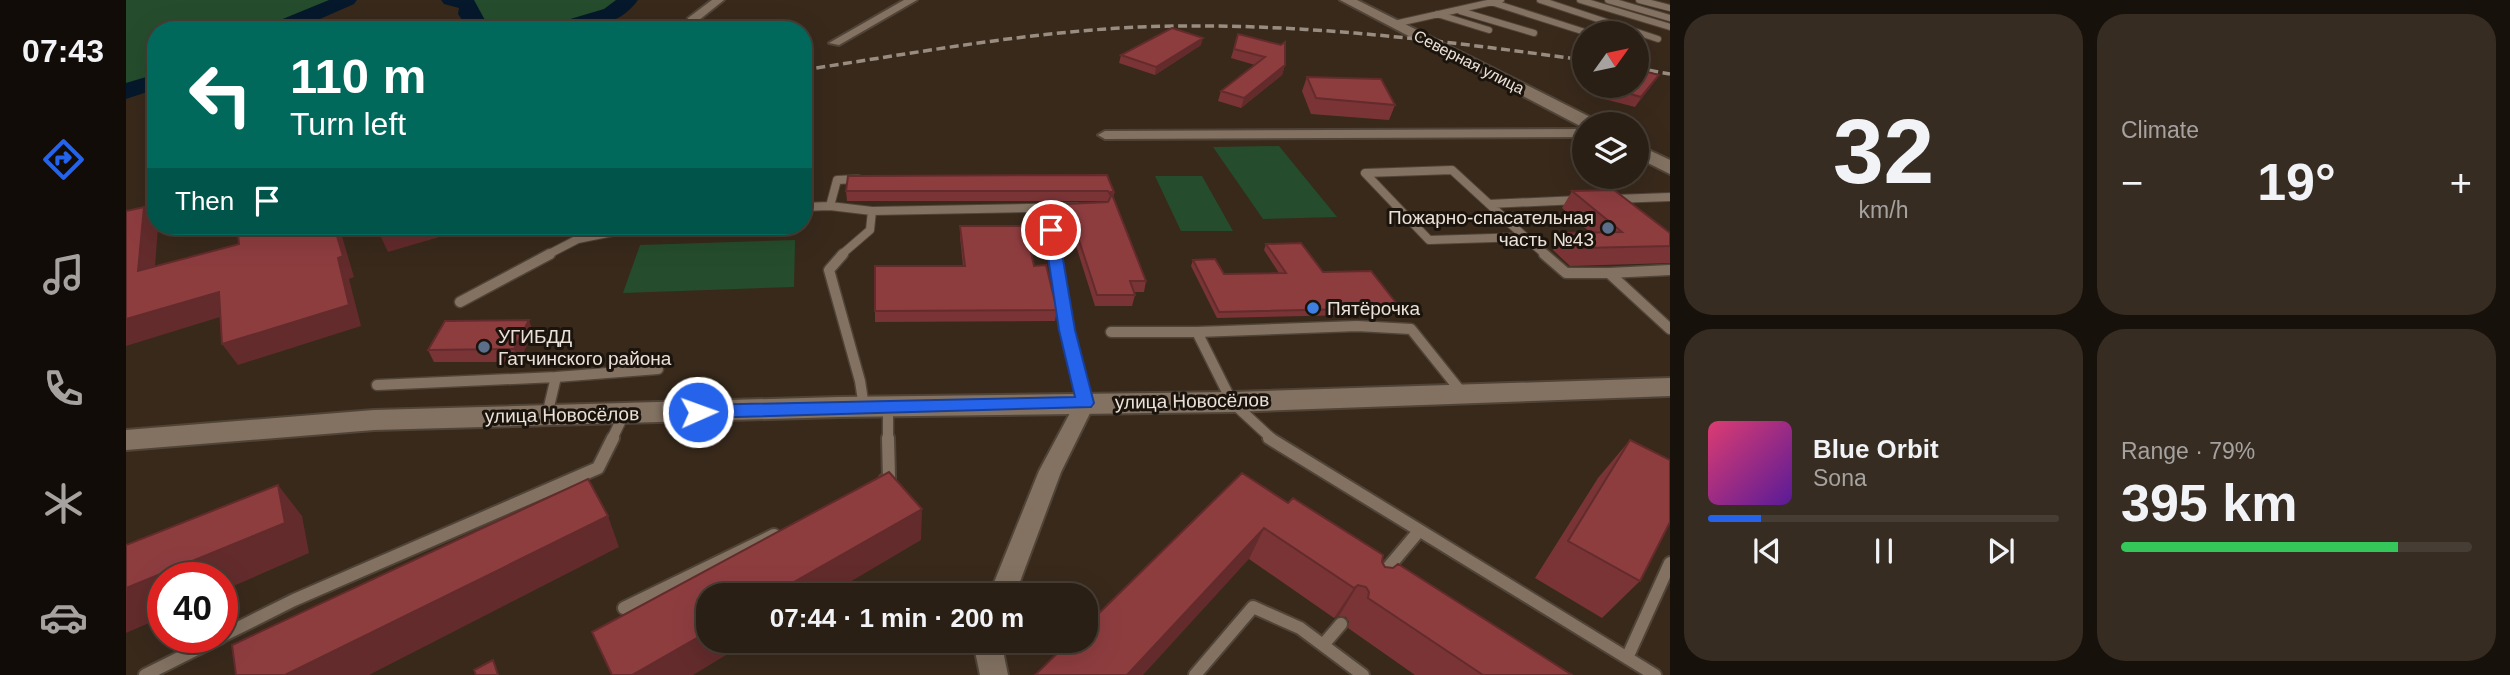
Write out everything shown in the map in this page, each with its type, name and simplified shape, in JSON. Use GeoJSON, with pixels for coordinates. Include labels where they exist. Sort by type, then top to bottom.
{"type":"FeatureCollection","features":[{"type":"Feature","properties":{"kind":"street"},"geometry":{"type":"LineString","coordinates":[[694,21],[692,20],[719,0]]}},
{"type":"Feature","properties":{"kind":"street"},"geometry":{"type":"LineString","coordinates":[[835,43],[912,0]]}},
{"type":"Feature","properties":{"kind":"street","name":"Северная улица"},"geometry":{"type":"LineString","coordinates":[[1348,0],[1572,115]]}},
{"type":"Feature","properties":{"kind":"street"},"geometry":{"type":"LineString","coordinates":[[1105,135],[1572,133]]}},
{"type":"Feature","properties":{"kind":"street"},"geometry":{"type":"LineString","coordinates":[[1649,156],[1670,168]]}},
{"type":"Feature","properties":{"kind":"street","name":"улица Новосёлов"},"geometry":{"type":"LineString","coordinates":[[126,440],[362,420],[876,407],[1232,402],[1670,387]]}},
{"type":"Feature","properties":{"kind":"street"},"geometry":{"type":"LineString","coordinates":[[1007,583],[1050,471],[1085,403]]}},
{"type":"Feature","properties":{"kind":"street"},"geometry":{"type":"LineString","coordinates":[[990,653],[994,675]]}},
{"type":"Feature","properties":{"kind":"lane"},"geometry":{"type":"LineString","coordinates":[[1394,24],[1501,0]]}},
{"type":"Feature","properties":{"kind":"lane"},"geometry":{"type":"LineString","coordinates":[[1540,0],[1658,39]]}},
{"type":"Feature","properties":{"kind":"lane"},"geometry":{"type":"LineString","coordinates":[[1580,0],[1670,27]]}},
{"type":"Feature","properties":{"kind":"lane"},"geometry":{"type":"LineString","coordinates":[[1608,0],[1670,18]]}},
{"type":"Feature","properties":{"kind":"lane"},"geometry":{"type":"LineString","coordinates":[[1639,0],[1670,8]]}},
{"type":"Feature","properties":{"kind":"lane"},"geometry":{"type":"LineString","coordinates":[[1647,0],[1655,4]]}},
{"type":"Feature","properties":{"kind":"lane"},"geometry":{"type":"LineString","coordinates":[[1491,2],[1572,28]]}},
{"type":"Feature","properties":{"kind":"lane"},"geometry":{"type":"LineString","coordinates":[[1456,9],[1534,33]]}},
{"type":"Feature","properties":{"kind":"lane"},"geometry":{"type":"LineString","coordinates":[[1436,14],[1489,30]]}},
{"type":"Feature","properties":{"kind":"lane"},"geometry":{"type":"LineString","coordinates":[[1525,237],[1429,240],[1365,173],[1451,170],[1566,273],[1670,270]]}},
{"type":"Feature","properties":{"kind":"lane"},"geometry":{"type":"LineString","coordinates":[[830,206],[837,180],[869,179]]}},
{"type":"Feature","properties":{"kind":"lane"},"geometry":{"type":"LineString","coordinates":[[1616,208],[1605,200],[1670,197]]}},
{"type":"Feature","properties":{"kind":"lane"},"geometry":{"type":"LineString","coordinates":[[1489,204],[1592,200]]}},
{"type":"Feature","properties":{"kind":"lane"},"geometry":{"type":"LineString","coordinates":[[812,207],[872,211],[1089,207]]}},
{"type":"Feature","properties":{"kind":"lane"},"geometry":{"type":"LineString","coordinates":[[872,211],[870,229],[850,244],[829,270],[860,381],[876,407],[889,478],[877,484]]}},
{"type":"Feature","properties":{"kind":"lane"},"geometry":{"type":"LineString","coordinates":[[1051,230],[1067,330],[1085,403]]}},
{"type":"Feature","properties":{"kind":"lane"},"geometry":{"type":"LineString","coordinates":[[460,302],[578,239],[598,235]]}},
{"type":"Feature","properties":{"kind":"lane"},"geometry":{"type":"LineString","coordinates":[[1609,273],[1670,329]]}},
{"type":"Feature","properties":{"kind":"lane"},"geometry":{"type":"LineString","coordinates":[[1111,332],[1357,326],[1411,329],[1463,394]]}},
{"type":"Feature","properties":{"kind":"lane"},"geometry":{"type":"LineString","coordinates":[[1197,332],[1232,402],[1263,434],[1655,675]]}},
{"type":"Feature","properties":{"kind":"lane"},"geometry":{"type":"LineString","coordinates":[[377,385],[556,377],[658,369]]}},
{"type":"Feature","properties":{"kind":"lane"},"geometry":{"type":"LineString","coordinates":[[547,416],[556,377]]}},
{"type":"Feature","properties":{"kind":"lane"},"geometry":{"type":"LineString","coordinates":[[238,629],[294,600],[598,467],[624,414]]}},
{"type":"Feature","properties":{"kind":"lane"},"geometry":{"type":"LineString","coordinates":[[624,607],[780,531]]}},
{"type":"Feature","properties":{"kind":"lane"},"geometry":{"type":"LineString","coordinates":[[1370,590],[1419,531]]}},
{"type":"Feature","properties":{"kind":"lane"},"geometry":{"type":"LineString","coordinates":[[1627,658],[1670,563]]}},
{"type":"Feature","properties":{"kind":"lane"},"geometry":{"type":"LineString","coordinates":[[1195,675],[1252,607],[1300,628],[1363,675]]}},
{"type":"Feature","properties":{"kind":"lane"},"geometry":{"type":"LineString","coordinates":[[1324,645],[1342,624]]}},
{"type":"Feature","properties":{"kind":"lane"},"geometry":{"type":"LineString","coordinates":[[145,675],[190,653]]}},
{"type":"Feature","properties":{"kind":"green space"},"geometry":{"type":"Polygon","coordinates":[[[126,0],[347,0],[297,21],[147,21],[147,84],[126,91],[126,0]]]}},
{"type":"Feature","properties":{"kind":"green space"},"geometry":{"type":"Polygon","coordinates":[[[451,0],[628,0],[617,10],[596,21],[472,21],[466,3],[451,0]]]}},
{"type":"Feature","properties":{"kind":"green space"},"geometry":{"type":"Polygon","coordinates":[[[1279,146],[1337,217],[1263,219],[1213,147],[1279,146]]]}},
{"type":"Feature","properties":{"kind":"green space"},"geometry":{"type":"Polygon","coordinates":[[[1155,176],[1202,176],[1233,231],[1181,231],[1155,176]]]}},
{"type":"Feature","properties":{"kind":"green space"},"geometry":{"type":"Polygon","coordinates":[[[795,240],[794,287],[623,293],[640,245],[795,240]]]}},
{"type":"Feature","properties":{"kind":"building"},"geometry":{"type":"Polygon","coordinates":[[[1172,28],[1203,38],[1156,67],[1121,55],[1172,28]]]}},
{"type":"Feature","properties":{"kind":"building"},"geometry":{"type":"Polygon","coordinates":[[[1238,34],[1281,45],[1285,42],[1285,65],[1244,98],[1221,91],[1265,57],[1234,49],[1238,34]]]}},
{"type":"Feature","properties":{"kind":"building"},"geometry":{"type":"Polygon","coordinates":[[[1649,72],[1659,75],[1649,87],[1649,72]]]}},
{"type":"Feature","properties":{"kind":"building"},"geometry":{"type":"Polygon","coordinates":[[[1307,77],[1381,79],[1395,105],[1316,98],[1307,77]]]}},
{"type":"Feature","properties":{"kind":"building"},"geometry":{"type":"Polygon","coordinates":[[[1107,175],[1114,192],[1111,192],[1146,281],[1130,281],[1135,295],[1097,295],[1067,204],[1108,202],[1111,196],[1108,191],[846,191],[848,176],[1107,175]]]}},
{"type":"Feature","properties":{"kind":"building"},"geometry":{"type":"Polygon","coordinates":[[[1614,190],[1670,233],[1670,246],[1581,248],[1564,233],[1622,232],[1572,191],[1614,190]]]}},
{"type":"Feature","properties":{"kind":"building"},"geometry":{"type":"Polygon","coordinates":[[[144,207],[138,271],[239,244],[238,235],[337,235],[343,256],[338,258],[349,305],[222,344],[219,292],[126,319],[126,211],[144,207]]]}},
{"type":"Feature","properties":{"kind":"building"},"geometry":{"type":"Polygon","coordinates":[[[960,226],[1025,226],[1034,266],[1046,265],[1057,310],[875,311],[875,266],[965,266],[960,226]]]}},
{"type":"Feature","properties":{"kind":"building"},"geometry":{"type":"Polygon","coordinates":[[[1301,243],[1323,272],[1371,271],[1400,308],[1219,312],[1193,260],[1215,259],[1224,274],[1286,273],[1266,244],[1301,243]]]}},
{"type":"Feature","properties":{"kind":"building"},"geometry":{"type":"Polygon","coordinates":[[[529,320],[514,349],[428,350],[445,321],[529,320]]]}},
{"type":"Feature","properties":{"kind":"building"},"geometry":{"type":"Polygon","coordinates":[[[1630,440],[1670,460],[1670,522],[1640,581],[1568,541],[1630,440]]]}},
{"type":"Feature","properties":{"kind":"building"},"geometry":{"type":"Polygon","coordinates":[[[889,472],[922,509],[792,583],[696,583],[696,638],[632,675],[612,675],[592,632],[889,472]]]}},
{"type":"Feature","properties":{"kind":"building"},"geometry":{"type":"Polygon","coordinates":[[[1242,473],[1288,503],[1293,498],[1383,555],[1382,562],[1385,567],[1393,568],[1398,564],[1572,675],[1483,675],[1368,598],[1366,587],[1358,585],[1354,588],[1264,528],[1127,675],[1035,675],[1058,653],[1098,653],[1098,614],[1242,473]]]}},
{"type":"Feature","properties":{"kind":"building"},"geometry":{"type":"Polygon","coordinates":[[[588,479],[608,516],[285,675],[236,675],[233,653],[238,653],[238,642],[588,479]]]}},
{"type":"Feature","properties":{"kind":"building"},"geometry":{"type":"Polygon","coordinates":[[[278,485],[285,523],[190,562],[147,562],[147,579],[126,588],[126,545],[278,485]]]}},
{"type":"Feature","properties":{"kind":"building"},"geometry":{"type":"Polygon","coordinates":[[[493,660],[498,675],[476,675],[474,670],[493,660]]]}},
{"type":"Feature","properties":{"kind":"waterway"},"geometry":{"type":"LineString","coordinates":[[297,21],[347,0]]}},
{"type":"Feature","properties":{"kind":"waterway"},"geometry":{"type":"LineString","coordinates":[[451,0],[466,3],[474,21]]}},
{"type":"Feature","properties":{"kind":"waterway"},"geometry":{"type":"LineString","coordinates":[[588,21],[612,14],[628,0]]}},
{"type":"Feature","properties":{"kind":"waterway"},"geometry":{"type":"LineString","coordinates":[[126,91],[147,84]]}},
{"type":"Feature","properties":{"kind":"railway"},"geometry":{"type":"LineString","coordinates":[[812,69],[1055,33],[1196,26],[1363,34],[1572,58]]}},
{"type":"Feature","properties":{"kind":"railway"},"geometry":{"type":"LineString","coordinates":[[1649,70],[1670,74]]}},
{"type":"Feature","properties":{"kind":"place","name":"Пожарно-спасательная часть №43"},"geometry":{"type":"Point","coordinates":[1608,228]}},
{"type":"Feature","properties":{"kind":"place","name":"Пятёрочка"},"geometry":{"type":"Point","coordinates":[1313,308]}},
{"type":"Feature","properties":{"kind":"place","name":"УГИБДД Гатчинского района"},"geometry":{"type":"Point","coordinates":[484,347]}},
{"type":"Feature","properties":{"kind":"route"},"geometry":{"type":"LineString","coordinates":[[698,412],[1085,403],[1067,330],[1051,230]]}}]}
